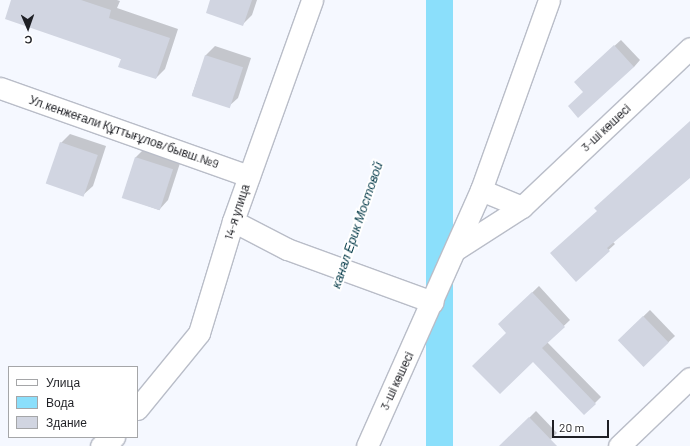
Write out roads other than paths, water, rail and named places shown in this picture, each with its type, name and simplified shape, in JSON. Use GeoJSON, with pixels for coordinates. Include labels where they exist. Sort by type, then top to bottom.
{"type":"FeatureCollection","features":[{"type":"Feature","properties":{"kind":"street","name":"14-я улица"},"geometry":{"type":"LineString","coordinates":[[138,408],[198,333],[248,176],[312,0]]}},
{"type":"Feature","properties":{"kind":"street","name":"3-ші көшесі"},"geometry":{"type":"LineString","coordinates":[[367,446],[433,302],[481,190],[549,0]]}},
{"type":"Feature","properties":{"kind":"street","name":"3-ші көшесі"},"geometry":{"type":"LineString","coordinates":[[455,250],[522,207],[690,48]]}},
{"type":"Feature","properties":{"kind":"street","name":"Ул.кенжеғали Құттығұлов/бывш.№9"},"geometry":{"type":"LineString","coordinates":[[0,88],[248,176]]}},
{"type":"Feature","properties":{"kind":"street"},"geometry":{"type":"LineString","coordinates":[[481,190],[522,207]]}},
{"type":"Feature","properties":{"kind":"street"},"geometry":{"type":"LineString","coordinates":[[233,221],[287,249],[433,302]]}},
{"type":"Feature","properties":{"kind":"street"},"geometry":{"type":"LineString","coordinates":[[619,446],[690,378]]}},
{"type":"Feature","properties":{"kind":"street"},"geometry":{"type":"LineString","coordinates":[[101,446],[113,438]]}},
{"type":"Feature","properties":{"kind":"water"},"geometry":{"type":"Polygon","coordinates":[[[426,0],[453,0],[453,446],[426,446],[426,0]]]}},
{"type":"Feature","properties":{"kind":"water label","name":"канал Ерик Мостовой"},"geometry":{"type":"Point","coordinates":[357,225]}}]}
